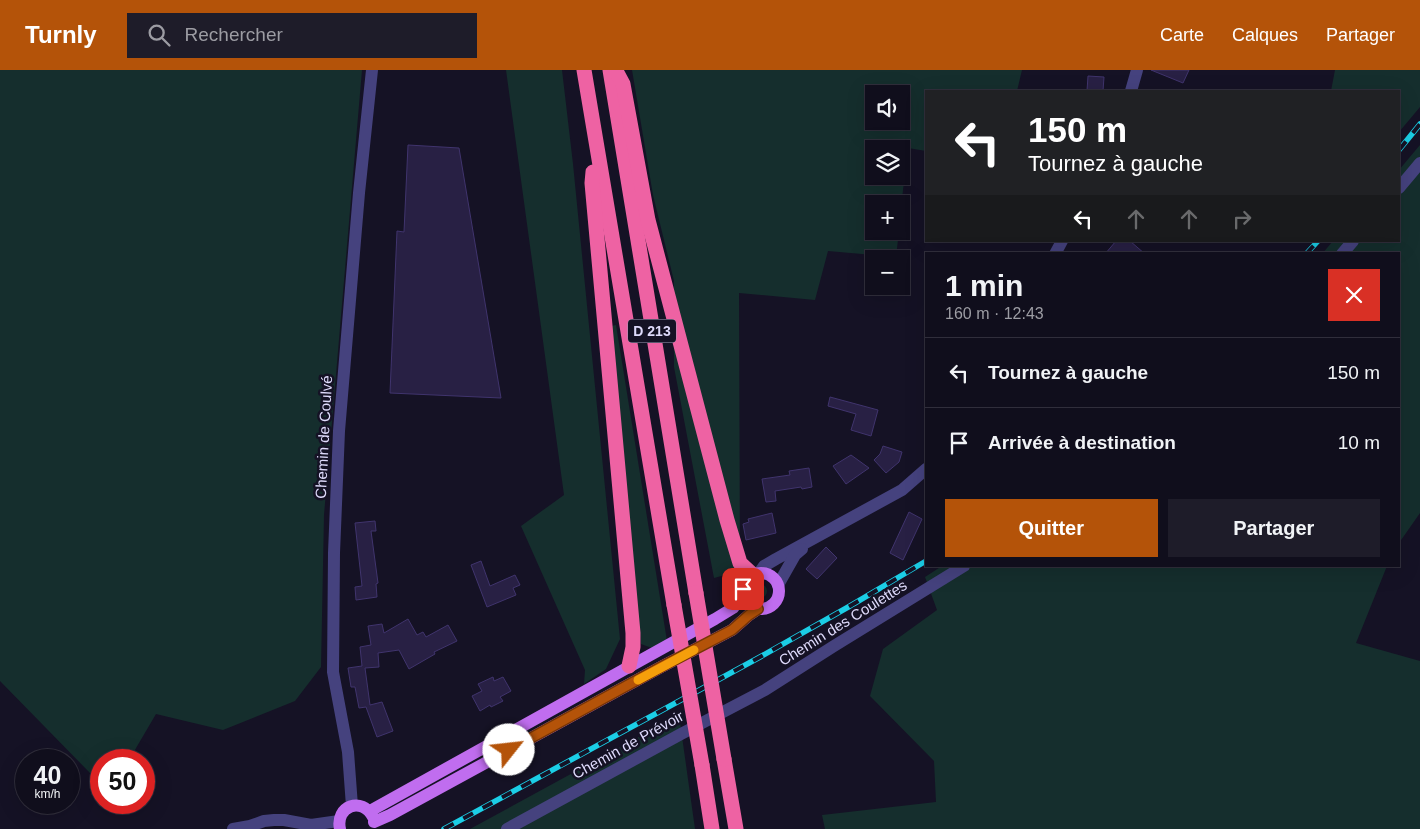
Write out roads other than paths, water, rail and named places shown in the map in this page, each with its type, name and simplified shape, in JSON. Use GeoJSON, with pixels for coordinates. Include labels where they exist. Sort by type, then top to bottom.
{"type":"FeatureCollection","features":[{"type":"Feature","properties":{"kind":"highway","name":"D 213"},"geometry":{"type":"LineString","coordinates":[[584,70],[712,829]]}},
{"type":"Feature","properties":{"kind":"highway","name":"D 213"},"geometry":{"type":"LineString","coordinates":[[610,70],[736,829]]}},
{"type":"Feature","properties":{"kind":"highway"},"geometry":{"type":"LineString","coordinates":[[616,70],[622,84],[648,220],[727,520],[740,563],[756,574]]}},
{"type":"Feature","properties":{"kind":"highway"},"geometry":{"type":"LineString","coordinates":[[597,153],[593,165],[592,183],[633,633],[629,666]]}},
{"type":"Feature","properties":{"kind":"main road"},"geometry":{"type":"LineString","coordinates":[[756,574],[771,576],[778,585],[778,595],[773,604],[764,609],[758,609],[749,605],[743,595],[744,584],[748,578],[756,574]]}},
{"type":"Feature","properties":{"kind":"main road"},"geometry":{"type":"LineString","coordinates":[[372,821],[629,666],[733,608],[743,595]]}},
{"type":"Feature","properties":{"kind":"main road"},"geometry":{"type":"LineString","coordinates":[[372,821],[390,815],[732,630],[758,609]]}},
{"type":"Feature","properties":{"kind":"main road"},"geometry":{"type":"LineString","coordinates":[[340,825],[343,812],[352,806],[362,806],[372,821]]}},
{"type":"Feature","properties":{"kind":"street","name":"Chemin de Coulvé"},"geometry":{"type":"LineString","coordinates":[[352,806],[348,752],[334,672],[334,553],[340,421],[359,193],[372,70]]}},
{"type":"Feature","properties":{"kind":"street"},"geometry":{"type":"LineString","coordinates":[[1131,90],[1137,70]]}},
{"type":"Feature","properties":{"kind":"street"},"geometry":{"type":"LineString","coordinates":[[1400,187],[1420,163]]}},
{"type":"Feature","properties":{"kind":"street"},"geometry":{"type":"LineString","coordinates":[[1344,252],[1352,242]]}},
{"type":"Feature","properties":{"kind":"street"},"geometry":{"type":"LineString","coordinates":[[756,574],[770,562],[902,490],[925,470]]}},
{"type":"Feature","properties":{"kind":"street"},"geometry":{"type":"LineString","coordinates":[[778,585],[795,555],[815,538]]}},
{"type":"Feature","properties":{"kind":"street","name":"Chemin des Coulettes"},"geometry":{"type":"LineString","coordinates":[[765,690],[962,567]]}},
{"type":"Feature","properties":{"kind":"street","name":"Chemin de Prévoir"},"geometry":{"type":"LineString","coordinates":[[507,829],[680,734],[765,690]]}},
{"type":"Feature","properties":{"kind":"street"},"geometry":{"type":"LineString","coordinates":[[233,829],[255,828],[264,821],[274,820],[311,825],[340,825]]}},
{"type":"Feature","properties":{"kind":"railway"},"geometry":{"type":"LineString","coordinates":[[1400,149],[1420,124]]}},
{"type":"Feature","properties":{"kind":"railway"},"geometry":{"type":"LineString","coordinates":[[1308,252],[1317,242]]}},
{"type":"Feature","properties":{"kind":"railway"},"geometry":{"type":"LineString","coordinates":[[444,829],[760,657],[925,562]]}}]}
